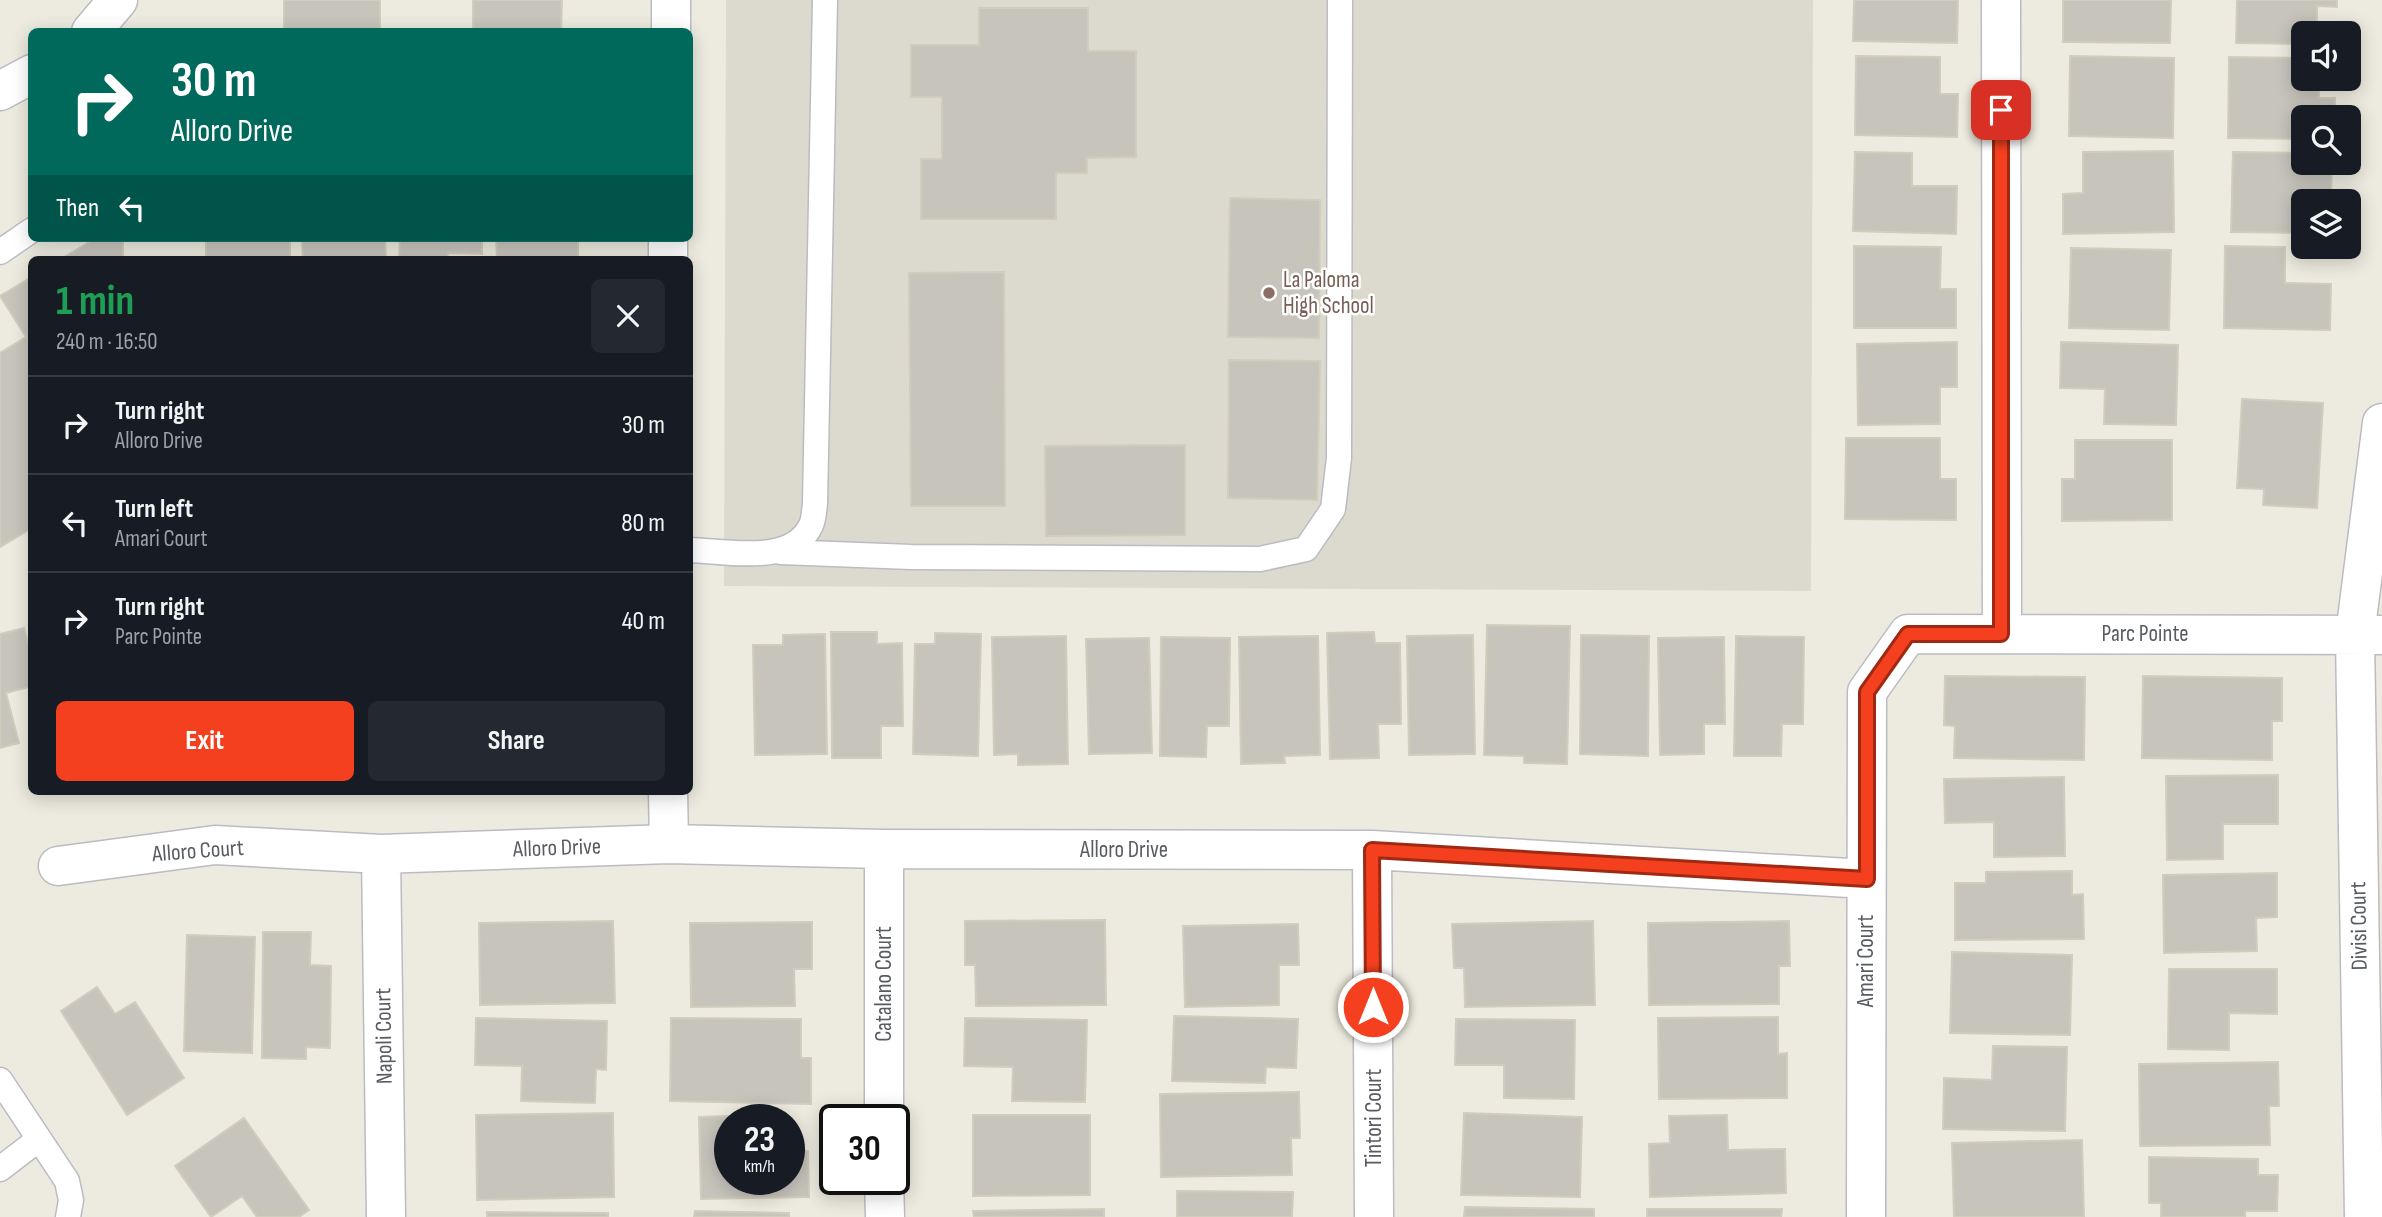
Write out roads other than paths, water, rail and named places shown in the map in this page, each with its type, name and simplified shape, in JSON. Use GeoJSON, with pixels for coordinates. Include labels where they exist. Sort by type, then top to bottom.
{"type":"FeatureCollection","features":[{"type":"Feature","properties":{"kind":"street"},"geometry":{"type":"LineString","coordinates":[[94,28],[118,0]]}},
{"type":"Feature","properties":{"kind":"street"},"geometry":{"type":"LineString","coordinates":[[671,0],[671,28]]}},
{"type":"Feature","properties":{"kind":"street"},"geometry":{"type":"LineString","coordinates":[[2001,0],[2001,634]]}},
{"type":"Feature","properties":{"kind":"street"},"geometry":{"type":"LineString","coordinates":[[0,91],[28,76]]}},
{"type":"Feature","properties":{"kind":"street","name":"Divisi Court"},"geometry":{"type":"LineString","coordinates":[[2364,1217],[2368,635],[2382,423]]}},
{"type":"Feature","properties":{"kind":"street","name":"Parc Pointe"},"geometry":{"type":"LineString","coordinates":[[1908,634],[2368,635]]}},
{"type":"Feature","properties":{"kind":"street","name":"Amari Court"},"geometry":{"type":"LineString","coordinates":[[1866,1217],[1867,692],[1908,634]]}},
{"type":"Feature","properties":{"kind":"street"},"geometry":{"type":"LineString","coordinates":[[668,795],[669,844]]}},
{"type":"Feature","properties":{"kind":"street","name":"Alloro Drive"},"geometry":{"type":"LineString","coordinates":[[381,854],[669,844],[884,849],[1372,850],[1867,879]]}},
{"type":"Feature","properties":{"kind":"street","name":"Alloro Court"},"geometry":{"type":"LineString","coordinates":[[58,866],[215,845],[381,854]]}},
{"type":"Feature","properties":{"kind":"street","name":"Catalano Court"},"geometry":{"type":"LineString","coordinates":[[884,849],[884,1104]]}},
{"type":"Feature","properties":{"kind":"street","name":"Tintori Court"},"geometry":{"type":"LineString","coordinates":[[1372,850],[1374,1217]]}},
{"type":"Feature","properties":{"kind":"street","name":"Napoli Court"},"geometry":{"type":"LineString","coordinates":[[381,854],[386,1217]]}},
{"type":"Feature","properties":{"kind":"street"},"geometry":{"type":"LineString","coordinates":[[884,1195],[885,1217]]}},
{"type":"Feature","properties":{"kind":"lane"},"geometry":{"type":"LineString","coordinates":[[780,552],[800,542],[812,524],[815,504],[825,0]]}},
{"type":"Feature","properties":{"kind":"lane"},"geometry":{"type":"LineString","coordinates":[[693,550],[911,556],[1259,559],[1306,549],[1334,509],[1339,458],[1340,0]]}},
{"type":"Feature","properties":{"kind":"lane"},"geometry":{"type":"LineString","coordinates":[[0,252],[28,233]]}},
{"type":"Feature","properties":{"kind":"lane"},"geometry":{"type":"LineString","coordinates":[[0,1080],[67,1181],[71,1200],[68,1217]]}},
{"type":"Feature","properties":{"kind":"lane"},"geometry":{"type":"LineString","coordinates":[[0,1169],[39,1139]]}},
{"type":"Feature","properties":{"kind":"place","name":"La Paloma High School"},"geometry":{"type":"Point","coordinates":[1269,293]}}]}
